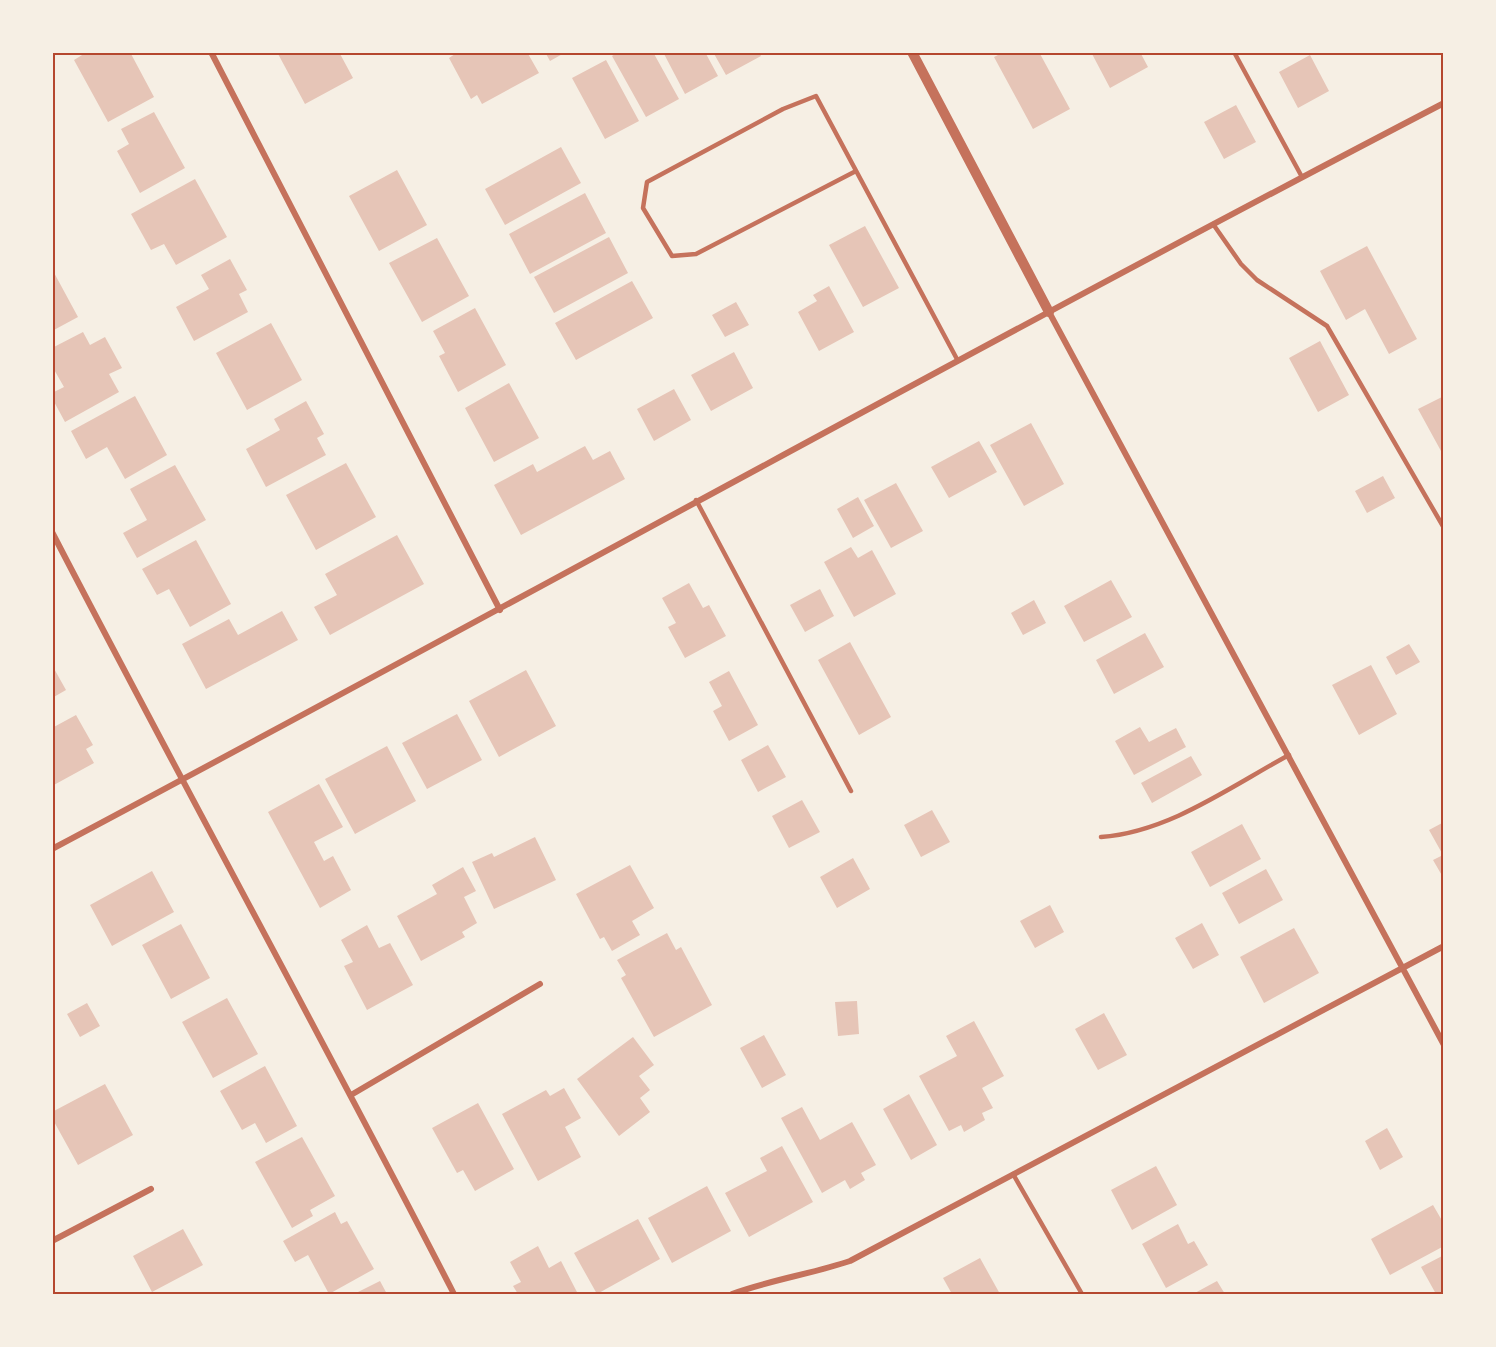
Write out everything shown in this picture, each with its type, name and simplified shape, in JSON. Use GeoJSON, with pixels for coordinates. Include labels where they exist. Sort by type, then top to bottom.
{"type":"FeatureCollection","features":[{"type":"Feature","properties":{"kind":"street"},"geometry":{"type":"LineString","coordinates":[[211,52],[500,610]]}},
{"type":"Feature","properties":{"kind":"street"},"geometry":{"type":"LineString","coordinates":[[912,52],[1443,1045]]}},
{"type":"Feature","properties":{"kind":"street"},"geometry":{"type":"LineString","coordinates":[[52,849],[500,610],[696,500],[1443,103]]}},
{"type":"Feature","properties":{"kind":"street"},"geometry":{"type":"LineString","coordinates":[[52,532],[181,781],[351,1095],[454,1294]]}},
{"type":"Feature","properties":{"kind":"street"},"geometry":{"type":"LineString","coordinates":[[732,1294],[753,1286],[809,1274],[850,1261],[1443,946]]}},
{"type":"Feature","properties":{"kind":"street"},"geometry":{"type":"LineString","coordinates":[[351,1095],[540,984]]}},
{"type":"Feature","properties":{"kind":"street"},"geometry":{"type":"LineString","coordinates":[[52,1241],[151,1189]]}},
{"type":"Feature","properties":{"kind":"lane"},"geometry":{"type":"LineString","coordinates":[[1234,52],[1302,177]]}},
{"type":"Feature","properties":{"kind":"lane"},"geometry":{"type":"LineString","coordinates":[[856,171],[696,254],[672,256],[643,208],[647,182],[783,109],[816,96],[958,361]]}},
{"type":"Feature","properties":{"kind":"lane"},"geometry":{"type":"LineString","coordinates":[[1213,224],[1241,264],[1257,280],[1327,326],[1443,528]]}},
{"type":"Feature","properties":{"kind":"lane"},"geometry":{"type":"LineString","coordinates":[[696,500],[851,791]]}},
{"type":"Feature","properties":{"kind":"lane"},"geometry":{"type":"LineString","coordinates":[[1101,837],[1127,835],[1152,826],[1289,756]]}},
{"type":"Feature","properties":{"kind":"lane"},"geometry":{"type":"LineString","coordinates":[[1013,1174],[1082,1294]]}},
{"type":"Feature","properties":{"kind":"building"},"geometry":{"type":"Polygon","coordinates":[[[87,52],[130,52],[154,97],[108,122],[74,60],[87,52]]]}},
{"type":"Feature","properties":{"kind":"building"},"geometry":{"type":"Polygon","coordinates":[[[277,52],[339,52],[353,78],[305,104],[277,52]]]}},
{"type":"Feature","properties":{"kind":"building"},"geometry":{"type":"Polygon","coordinates":[[[458,52],[527,52],[539,73],[482,104],[477,95],[471,99],[449,58],[458,52]]]}},
{"type":"Feature","properties":{"kind":"building"},"geometry":{"type":"Polygon","coordinates":[[[545,52],[566,52],[550,61],[545,52]]]}},
{"type":"Feature","properties":{"kind":"building"},"geometry":{"type":"Polygon","coordinates":[[[618,52],[653,52],[679,99],[646,117],[612,56],[618,52]]]}},
{"type":"Feature","properties":{"kind":"building"},"geometry":{"type":"Polygon","coordinates":[[[663,52],[705,52],[718,76],[685,94],[663,52]]]}},
{"type":"Feature","properties":{"kind":"building"},"geometry":{"type":"Polygon","coordinates":[[[713,52],[759,52],[761,56],[726,75],[713,52]]]}},
{"type":"Feature","properties":{"kind":"building"},"geometry":{"type":"Polygon","coordinates":[[[1004,52],[1039,52],[1070,109],[1033,129],[994,57],[1004,52]]]}},
{"type":"Feature","properties":{"kind":"building"},"geometry":{"type":"Polygon","coordinates":[[[1091,52],[1140,52],[1148,67],[1110,88],[1091,52]]]}},
{"type":"Feature","properties":{"kind":"building"},"geometry":{"type":"Polygon","coordinates":[[[1310,55],[1329,91],[1298,108],[1279,72],[1310,55]]]}},
{"type":"Feature","properties":{"kind":"building"},"geometry":{"type":"Polygon","coordinates":[[[606,60],[639,121],[605,139],[572,78],[606,60]]]}},
{"type":"Feature","properties":{"kind":"building"},"geometry":{"type":"Polygon","coordinates":[[[1236,105],[1256,142],[1224,159],[1204,122],[1236,105]]]}},
{"type":"Feature","properties":{"kind":"building"},"geometry":{"type":"Polygon","coordinates":[[[154,112],[185,168],[140,193],[117,151],[129,144],[121,129],[154,112]]]}},
{"type":"Feature","properties":{"kind":"building"},"geometry":{"type":"Polygon","coordinates":[[[561,147],[581,183],[505,225],[485,189],[561,147]]]}},
{"type":"Feature","properties":{"kind":"building"},"geometry":{"type":"Polygon","coordinates":[[[397,170],[427,225],[379,251],[349,196],[397,170]]]}},
{"type":"Feature","properties":{"kind":"building"},"geometry":{"type":"Polygon","coordinates":[[[195,179],[227,237],[176,265],[164,244],[151,250],[131,214],[195,179]]]}},
{"type":"Feature","properties":{"kind":"building"},"geometry":{"type":"Polygon","coordinates":[[[585,193],[606,233],[530,274],[509,234],[585,193]]]}},
{"type":"Feature","properties":{"kind":"building"},"geometry":{"type":"Polygon","coordinates":[[[865,226],[899,288],[863,307],[829,245],[865,226]]]}},
{"type":"Feature","properties":{"kind":"building"},"geometry":{"type":"Polygon","coordinates":[[[609,237],[628,273],[554,313],[534,277],[609,237]]]}},
{"type":"Feature","properties":{"kind":"building"},"geometry":{"type":"Polygon","coordinates":[[[437,238],[469,296],[422,322],[389,263],[437,238]]]}},
{"type":"Feature","properties":{"kind":"building"},"geometry":{"type":"Polygon","coordinates":[[[1367,246],[1417,339],[1389,354],[1365,309],[1346,320],[1320,271],[1367,246]]]}},
{"type":"Feature","properties":{"kind":"building"},"geometry":{"type":"Polygon","coordinates":[[[230,259],[247,290],[239,294],[248,312],[194,341],[176,307],[209,289],[201,275],[230,259]]]}},
{"type":"Feature","properties":{"kind":"building"},"geometry":{"type":"Polygon","coordinates":[[[52,269],[78,317],[52,331],[52,269]]]}},
{"type":"Feature","properties":{"kind":"building"},"geometry":{"type":"Polygon","coordinates":[[[632,281],[653,318],[576,360],[555,323],[632,281]]]}},
{"type":"Feature","properties":{"kind":"building"},"geometry":{"type":"Polygon","coordinates":[[[829,286],[854,332],[819,351],[798,312],[817,301],[813,295],[829,286]]]}},
{"type":"Feature","properties":{"kind":"building"},"geometry":{"type":"Polygon","coordinates":[[[736,302],[749,325],[725,337],[712,315],[736,302]]]}},
{"type":"Feature","properties":{"kind":"building"},"geometry":{"type":"Polygon","coordinates":[[[475,308],[506,365],[458,392],[439,356],[445,353],[433,331],[475,308]]]}},
{"type":"Feature","properties":{"kind":"building"},"geometry":{"type":"Polygon","coordinates":[[[271,323],[302,380],[247,410],[216,353],[271,323]]]}},
{"type":"Feature","properties":{"kind":"building"},"geometry":{"type":"Polygon","coordinates":[[[83,332],[90,345],[105,337],[122,368],[109,374],[119,392],[65,422],[52,398],[52,393],[64,387],[52,366],[52,348],[83,332]]]}},
{"type":"Feature","properties":{"kind":"building"},"geometry":{"type":"Polygon","coordinates":[[[1320,341],[1349,395],[1318,412],[1289,358],[1320,341]]]}},
{"type":"Feature","properties":{"kind":"building"},"geometry":{"type":"Polygon","coordinates":[[[734,352],[753,388],[711,411],[691,375],[734,352]]]}},
{"type":"Feature","properties":{"kind":"building"},"geometry":{"type":"Polygon","coordinates":[[[509,383],[539,438],[494,462],[465,408],[509,383]]]}},
{"type":"Feature","properties":{"kind":"building"},"geometry":{"type":"Polygon","coordinates":[[[674,389],[691,420],[654,441],[637,409],[674,389]]]}},
{"type":"Feature","properties":{"kind":"building"},"geometry":{"type":"Polygon","coordinates":[[[135,396],[167,455],[125,479],[107,447],[86,459],[71,431],[135,396]]]}},
{"type":"Feature","properties":{"kind":"building"},"geometry":{"type":"Polygon","coordinates":[[[1444,396],[1444,450],[1441,451],[1418,409],[1444,396]]]}},
{"type":"Feature","properties":{"kind":"building"},"geometry":{"type":"Polygon","coordinates":[[[306,401],[324,434],[317,438],[326,455],[266,487],[246,449],[280,430],[274,419],[306,401]]]}},
{"type":"Feature","properties":{"kind":"building"},"geometry":{"type":"Polygon","coordinates":[[[1031,423],[1064,484],[1024,506],[990,445],[1031,423]]]}},
{"type":"Feature","properties":{"kind":"building"},"geometry":{"type":"Polygon","coordinates":[[[979,441],[997,472],[949,498],[931,467],[979,441]]]}},
{"type":"Feature","properties":{"kind":"building"},"geometry":{"type":"Polygon","coordinates":[[[585,446],[593,460],[610,451],[625,479],[521,535],[494,485],[533,464],[537,472],[585,446]]]}},
{"type":"Feature","properties":{"kind":"building"},"geometry":{"type":"Polygon","coordinates":[[[346,463],[376,517],[316,550],[286,495],[346,463]]]}},
{"type":"Feature","properties":{"kind":"building"},"geometry":{"type":"Polygon","coordinates":[[[175,465],[206,520],[137,558],[123,533],[147,520],[130,489],[175,465]]]}},
{"type":"Feature","properties":{"kind":"building"},"geometry":{"type":"Polygon","coordinates":[[[1383,476],[1395,498],[1367,513],[1355,491],[1383,476]]]}},
{"type":"Feature","properties":{"kind":"building"},"geometry":{"type":"Polygon","coordinates":[[[896,483],[923,531],[891,548],[864,500],[896,483]]]}},
{"type":"Feature","properties":{"kind":"building"},"geometry":{"type":"Polygon","coordinates":[[[858,497],[874,526],[853,538],[837,509],[858,497]]]}},
{"type":"Feature","properties":{"kind":"building"},"geometry":{"type":"Polygon","coordinates":[[[397,535],[424,584],[330,635],[314,607],[337,595],[325,574],[397,535]]]}},
{"type":"Feature","properties":{"kind":"building"},"geometry":{"type":"Polygon","coordinates":[[[196,540],[231,604],[190,627],[169,589],[157,595],[142,569],[196,540]]]}},
{"type":"Feature","properties":{"kind":"building"},"geometry":{"type":"Polygon","coordinates":[[[851,547],[858,558],[872,550],[896,594],[854,617],[824,562],[851,547]]]}},
{"type":"Feature","properties":{"kind":"building"},"geometry":{"type":"Polygon","coordinates":[[[1111,580],[1132,617],[1084,642],[1064,606],[1111,580]]]}},
{"type":"Feature","properties":{"kind":"building"},"geometry":{"type":"Polygon","coordinates":[[[689,583],[703,608],[709,605],[726,636],[685,658],[668,627],[676,623],[662,598],[689,583]]]}},
{"type":"Feature","properties":{"kind":"building"},"geometry":{"type":"Polygon","coordinates":[[[820,589],[834,616],[805,632],[790,605],[820,589]]]}},
{"type":"Feature","properties":{"kind":"building"},"geometry":{"type":"Polygon","coordinates":[[[1034,600],[1046,623],[1023,635],[1011,613],[1034,600]]]}},
{"type":"Feature","properties":{"kind":"building"},"geometry":{"type":"Polygon","coordinates":[[[282,611],[298,640],[206,689],[182,644],[229,619],[238,635],[282,611]]]}},
{"type":"Feature","properties":{"kind":"building"},"geometry":{"type":"Polygon","coordinates":[[[1145,633],[1164,667],[1114,694],[1096,660],[1145,633]]]}},
{"type":"Feature","properties":{"kind":"building"},"geometry":{"type":"Polygon","coordinates":[[[850,642],[891,717],[859,735],[818,660],[850,642]]]}},
{"type":"Feature","properties":{"kind":"building"},"geometry":{"type":"Polygon","coordinates":[[[1409,644],[1420,662],[1396,675],[1386,657],[1409,644]]]}},
{"type":"Feature","properties":{"kind":"building"},"geometry":{"type":"Polygon","coordinates":[[[52,665],[66,690],[52,698],[52,665]]]}},
{"type":"Feature","properties":{"kind":"building"},"geometry":{"type":"Polygon","coordinates":[[[1371,665],[1397,714],[1359,735],[1332,685],[1371,665]]]}},
{"type":"Feature","properties":{"kind":"building"},"geometry":{"type":"Polygon","coordinates":[[[526,670],[556,726],[499,757],[469,701],[526,670]]]}},
{"type":"Feature","properties":{"kind":"building"},"geometry":{"type":"Polygon","coordinates":[[[729,671],[758,725],[729,741],[713,711],[722,706],[709,682],[729,671]]]}},
{"type":"Feature","properties":{"kind":"building"},"geometry":{"type":"Polygon","coordinates":[[[457,714],[482,760],[427,789],[402,743],[457,714]]]}},
{"type":"Feature","properties":{"kind":"building"},"geometry":{"type":"Polygon","coordinates":[[[76,715],[93,745],[86,749],[94,763],[52,786],[52,728],[76,715]]]}},
{"type":"Feature","properties":{"kind":"building"},"geometry":{"type":"Polygon","coordinates":[[[1140,727],[1149,742],[1176,728],[1186,747],[1134,775],[1115,741],[1140,727]]]}},
{"type":"Feature","properties":{"kind":"building"},"geometry":{"type":"Polygon","coordinates":[[[768,745],[786,777],[758,792],[741,760],[768,745]]]}},
{"type":"Feature","properties":{"kind":"building"},"geometry":{"type":"Polygon","coordinates":[[[387,746],[416,801],[355,834],[325,779],[387,746]]]}},
{"type":"Feature","properties":{"kind":"building"},"geometry":{"type":"Polygon","coordinates":[[[1191,756],[1202,775],[1152,803],[1141,783],[1191,756]]]}},
{"type":"Feature","properties":{"kind":"building"},"geometry":{"type":"Polygon","coordinates":[[[319,784],[343,827],[314,842],[324,861],[333,856],[351,890],[320,908],[268,812],[319,784]]]}},
{"type":"Feature","properties":{"kind":"building"},"geometry":{"type":"Polygon","coordinates":[[[802,800],[820,832],[789,848],[772,816],[802,800]]]}},
{"type":"Feature","properties":{"kind":"building"},"geometry":{"type":"Polygon","coordinates":[[[932,810],[950,842],[921,857],[904,825],[932,810]]]}},
{"type":"Feature","properties":{"kind":"building"},"geometry":{"type":"Polygon","coordinates":[[[1444,822],[1444,879],[1433,860],[1443,855],[1429,830],[1444,822]]]}},
{"type":"Feature","properties":{"kind":"building"},"geometry":{"type":"Polygon","coordinates":[[[1242,824],[1261,859],[1210,887],[1191,852],[1242,824]]]}},
{"type":"Feature","properties":{"kind":"building"},"geometry":{"type":"Polygon","coordinates":[[[535,837],[556,880],[494,909],[472,862],[492,853],[494,857],[535,837]]]}},
{"type":"Feature","properties":{"kind":"building"},"geometry":{"type":"Polygon","coordinates":[[[853,858],[870,889],[837,908],[820,877],[853,858]]]}},
{"type":"Feature","properties":{"kind":"building"},"geometry":{"type":"Polygon","coordinates":[[[630,865],[654,908],[632,921],[640,935],[612,951],[604,937],[600,939],[576,894],[630,865]]]}},
{"type":"Feature","properties":{"kind":"building"},"geometry":{"type":"Polygon","coordinates":[[[463,867],[476,891],[464,897],[477,923],[462,932],[465,937],[421,961],[397,916],[437,894],[432,885],[463,867]]]}},
{"type":"Feature","properties":{"kind":"building"},"geometry":{"type":"Polygon","coordinates":[[[1266,869],[1283,900],[1239,924],[1222,893],[1266,869]]]}},
{"type":"Feature","properties":{"kind":"building"},"geometry":{"type":"Polygon","coordinates":[[[152,871],[174,912],[112,946],[90,905],[152,871]]]}},
{"type":"Feature","properties":{"kind":"building"},"geometry":{"type":"Polygon","coordinates":[[[1050,905],[1064,932],[1035,948],[1020,921],[1050,905]]]}},
{"type":"Feature","properties":{"kind":"building"},"geometry":{"type":"Polygon","coordinates":[[[1202,923],[1219,955],[1193,969],[1175,938],[1202,923]]]}},
{"type":"Feature","properties":{"kind":"building"},"geometry":{"type":"Polygon","coordinates":[[[181,924],[210,978],[171,999],[142,945],[181,924]]]}},
{"type":"Feature","properties":{"kind":"building"},"geometry":{"type":"Polygon","coordinates":[[[367,925],[379,948],[390,943],[413,985],[367,1010],[344,966],[353,962],[341,940],[367,925]]]}},
{"type":"Feature","properties":{"kind":"building"},"geometry":{"type":"Polygon","coordinates":[[[1294,928],[1319,973],[1264,1003],[1240,957],[1294,928]]]}},
{"type":"Feature","properties":{"kind":"building"},"geometry":{"type":"Polygon","coordinates":[[[667,933],[676,950],[681,947],[712,1005],[654,1037],[621,978],[626,975],[617,960],[667,933]]]}},
{"type":"Feature","properties":{"kind":"building"},"geometry":{"type":"Polygon","coordinates":[[[227,998],[258,1054],[213,1078],[182,1022],[227,998]]]}},
{"type":"Feature","properties":{"kind":"building"},"geometry":{"type":"Polygon","coordinates":[[[857,1001],[859,1034],[838,1036],[835,1002],[857,1001]]]}},
{"type":"Feature","properties":{"kind":"building"},"geometry":{"type":"Polygon","coordinates":[[[87,1003],[100,1026],[80,1037],[67,1014],[87,1003]]]}},
{"type":"Feature","properties":{"kind":"building"},"geometry":{"type":"Polygon","coordinates":[[[1104,1013],[1127,1055],[1098,1070],[1075,1029],[1104,1013]]]}},
{"type":"Feature","properties":{"kind":"building"},"geometry":{"type":"Polygon","coordinates":[[[974,1021],[1004,1076],[982,1088],[993,1108],[982,1113],[985,1120],[964,1132],[961,1125],[949,1131],[919,1076],[957,1056],[946,1036],[974,1021]]]}},
{"type":"Feature","properties":{"kind":"building"},"geometry":{"type":"Polygon","coordinates":[[[764,1035],[786,1075],[762,1088],[740,1048],[764,1035]]]}},
{"type":"Feature","properties":{"kind":"building"},"geometry":{"type":"Polygon","coordinates":[[[633,1037],[654,1065],[639,1076],[650,1090],[640,1098],[650,1112],[619,1136],[577,1079],[633,1037]]]}},
{"type":"Feature","properties":{"kind":"building"},"geometry":{"type":"Polygon","coordinates":[[[265,1066],[297,1126],[266,1143],[255,1123],[242,1130],[220,1091],[265,1066]]]}},
{"type":"Feature","properties":{"kind":"building"},"geometry":{"type":"Polygon","coordinates":[[[105,1084],[133,1135],[78,1165],[52,1118],[52,1112],[105,1084]]]}},
{"type":"Feature","properties":{"kind":"building"},"geometry":{"type":"Polygon","coordinates":[[[564,1088],[581,1118],[565,1127],[581,1157],[538,1181],[502,1114],[546,1090],[550,1096],[564,1088]]]}},
{"type":"Feature","properties":{"kind":"building"},"geometry":{"type":"Polygon","coordinates":[[[909,1094],[937,1145],[911,1160],[883,1109],[909,1094]]]}},
{"type":"Feature","properties":{"kind":"building"},"geometry":{"type":"Polygon","coordinates":[[[478,1103],[514,1169],[475,1191],[463,1170],[457,1173],[432,1128],[478,1103]]]}},
{"type":"Feature","properties":{"kind":"building"},"geometry":{"type":"Polygon","coordinates":[[[802,1107],[820,1140],[852,1122],[876,1165],[861,1173],[865,1180],[850,1189],[845,1180],[822,1193],[781,1118],[802,1107]]]}},
{"type":"Feature","properties":{"kind":"building"},"geometry":{"type":"Polygon","coordinates":[[[1387,1128],[1403,1157],[1380,1170],[1365,1141],[1387,1128]]]}},
{"type":"Feature","properties":{"kind":"building"},"geometry":{"type":"Polygon","coordinates":[[[302,1137],[335,1196],[310,1210],[313,1216],[292,1228],[255,1162],[302,1137]]]}},
{"type":"Feature","properties":{"kind":"building"},"geometry":{"type":"Polygon","coordinates":[[[782,1146],[813,1202],[749,1237],[725,1193],[767,1171],[760,1158],[782,1146]]]}},
{"type":"Feature","properties":{"kind":"building"},"geometry":{"type":"Polygon","coordinates":[[[1156,1166],[1177,1205],[1132,1230],[1111,1190],[1156,1166]]]}},
{"type":"Feature","properties":{"kind":"building"},"geometry":{"type":"Polygon","coordinates":[[[707,1186],[731,1231],[672,1263],[648,1218],[707,1186]]]}},
{"type":"Feature","properties":{"kind":"building"},"geometry":{"type":"Polygon","coordinates":[[[1433,1205],[1444,1224],[1444,1246],[1390,1275],[1371,1239],[1433,1205]]]}},
{"type":"Feature","properties":{"kind":"building"},"geometry":{"type":"Polygon","coordinates":[[[335,1212],[341,1224],[347,1221],[374,1269],[329,1294],[308,1255],[295,1262],[283,1241],[335,1212]]]}},
{"type":"Feature","properties":{"kind":"building"},"geometry":{"type":"Polygon","coordinates":[[[638,1219],[660,1259],[597,1294],[574,1253],[638,1219]]]}},
{"type":"Feature","properties":{"kind":"building"},"geometry":{"type":"Polygon","coordinates":[[[1178,1224],[1188,1244],[1194,1241],[1208,1265],[1166,1288],[1142,1244],[1178,1224]]]}},
{"type":"Feature","properties":{"kind":"building"},"geometry":{"type":"Polygon","coordinates":[[[183,1229],[203,1265],[152,1292],[133,1256],[183,1229]]]}},
{"type":"Feature","properties":{"kind":"building"},"geometry":{"type":"Polygon","coordinates":[[[538,1246],[549,1268],[561,1261],[578,1294],[518,1294],[513,1286],[521,1282],[510,1262],[538,1246]]]}},
{"type":"Feature","properties":{"kind":"building"},"geometry":{"type":"Polygon","coordinates":[[[1444,1255],[1444,1294],[1436,1294],[1421,1267],[1444,1255]]]}},
{"type":"Feature","properties":{"kind":"building"},"geometry":{"type":"Polygon","coordinates":[[[980,1258],[1000,1294],[952,1294],[943,1278],[980,1258]]]}},
{"type":"Feature","properties":{"kind":"building"},"geometry":{"type":"Polygon","coordinates":[[[380,1281],[387,1294],[354,1294],[380,1281]]]}},
{"type":"Feature","properties":{"kind":"building"},"geometry":{"type":"Polygon","coordinates":[[[1217,1281],[1225,1294],[1193,1294],[1217,1281]]]}}]}
